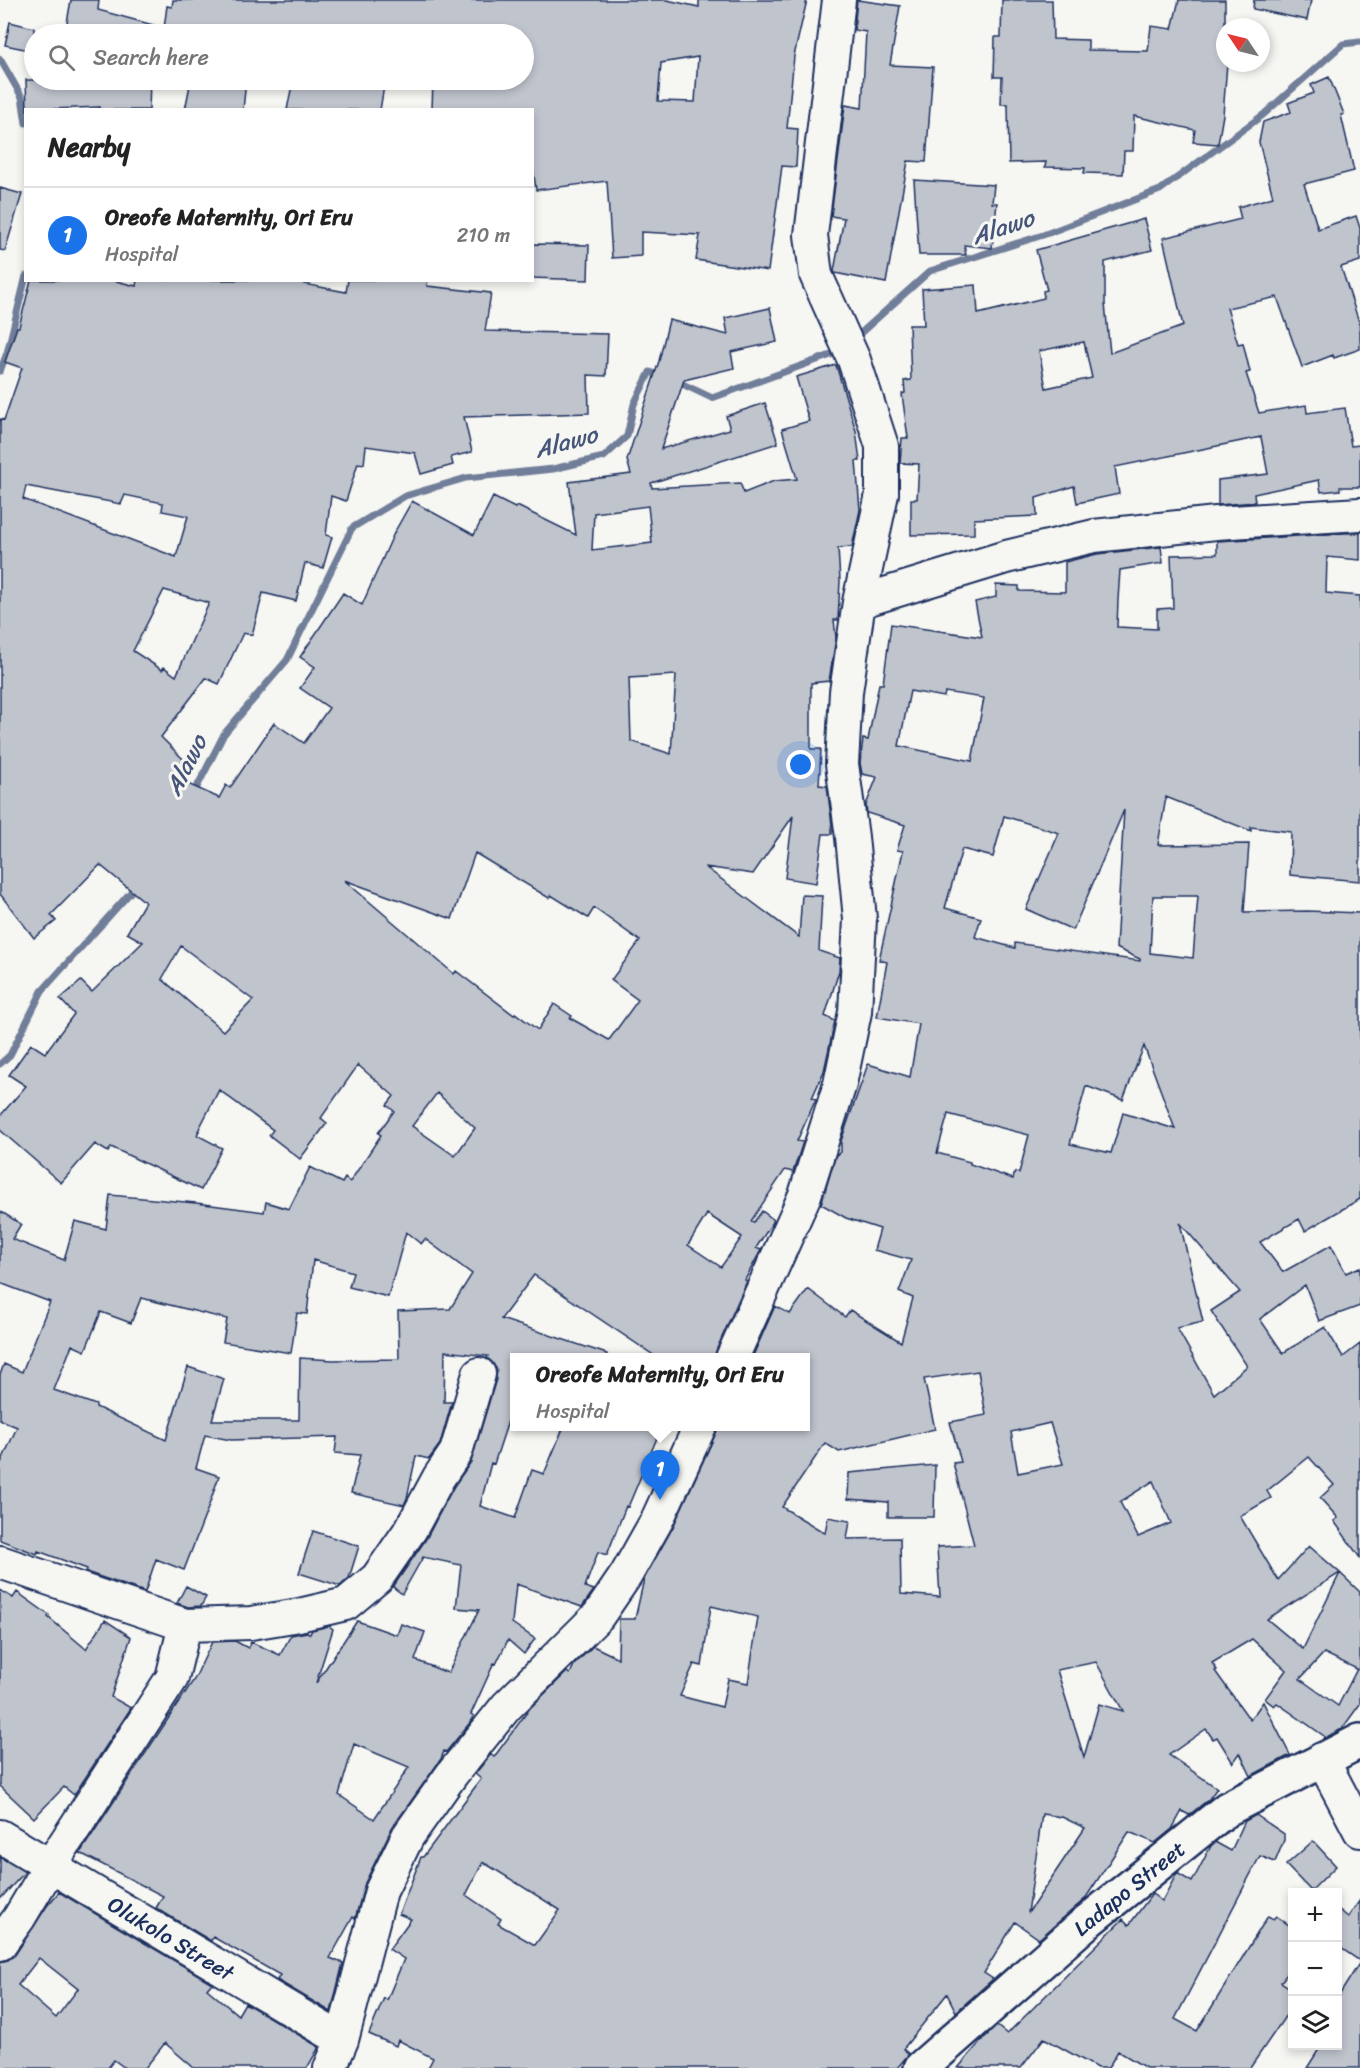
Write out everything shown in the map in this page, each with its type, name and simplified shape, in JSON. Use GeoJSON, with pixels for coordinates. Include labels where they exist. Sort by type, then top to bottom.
{"type":"FeatureCollection","features":[{"type":"Feature","properties":{"kind":"main road","name":"Ladapo Street"},"geometry":{"type":"LineString","coordinates":[[921,2068],[1089,1920],[1227,1809],[1360,1740]]}},
{"type":"Feature","properties":{"kind":"street"},"geometry":{"type":"LineString","coordinates":[[734,1353],[805,1195],[840,1084],[855,1012],[860,919],[842,764],[846,692],[859,602],[882,494],[882,446],[854,360],[816,275],[811,235],[839,0]]}},
{"type":"Feature","properties":{"kind":"street"},"geometry":{"type":"LineString","coordinates":[[859,602],[1006,557],[1094,536],[1237,521],[1360,514]]}},
{"type":"Feature","properties":{"kind":"street"},"geometry":{"type":"LineString","coordinates":[[0,1562],[185,1625],[251,1623],[346,1604],[377,1578],[411,1530],[439,1477],[456,1452],[479,1374]]}},
{"type":"Feature","properties":{"kind":"street"},"geometry":{"type":"LineString","coordinates":[[330,2068],[342,2040],[381,1891],[408,1836],[452,1774],[506,1707],[598,1616],[626,1575],[657,1520],[698,1431]]}},
{"type":"Feature","properties":{"kind":"street"},"geometry":{"type":"LineString","coordinates":[[0,1944],[19,1918],[50,1866],[172,1678],[185,1625]]}},
{"type":"Feature","properties":{"kind":"street"},"geometry":{"type":"LineString","coordinates":[[1322,1759],[1360,1831]]}},
{"type":"Feature","properties":{"kind":"street","name":"Olukolo Street"},"geometry":{"type":"LineString","coordinates":[[0,1836],[342,2040]]}},
{"type":"Feature","properties":{"kind":"building"},"geometry":{"type":"Polygon","coordinates":[[[71,0],[99,0],[98,10],[149,24],[67,24],[71,0]]]}},
{"type":"Feature","properties":{"kind":"building"},"geometry":{"type":"Polygon","coordinates":[[[173,0],[667,0],[699,7],[699,0],[807,0],[794,56],[787,128],[798,129],[796,167],[782,166],[768,271],[696,260],[700,235],[641,232],[641,256],[612,258],[607,181],[536,190],[534,108],[432,108],[433,90],[534,90],[534,24],[165,24],[167,6],[172,7],[173,0]],[[698,57],[661,63],[658,101],[695,102],[698,57]]]}},
{"type":"Feature","properties":{"kind":"building"},"geometry":{"type":"Polygon","coordinates":[[[857,0],[900,6],[890,65],[933,67],[926,162],[908,161],[886,283],[834,271],[844,218],[831,216],[845,105],[862,108],[866,32],[854,30],[857,0]]]}},
{"type":"Feature","properties":{"kind":"building"},"geometry":{"type":"Polygon","coordinates":[[[1002,0],[1052,0],[1053,39],[1088,40],[1088,50],[1148,51],[1151,26],[1172,29],[1179,0],[1225,0],[1225,18],[1216,18],[1216,72],[1226,72],[1218,144],[1193,142],[1195,130],[1134,116],[1133,151],[1124,151],[1123,174],[1084,173],[1085,168],[1045,167],[1046,162],[1009,163],[1008,104],[1001,104],[1002,77],[994,77],[995,37],[1001,37],[1002,0]]]}},
{"type":"Feature","properties":{"kind":"building"},"geometry":{"type":"Polygon","coordinates":[[[1254,0],[1311,0],[1307,20],[1253,9],[1254,0]]]}},
{"type":"Feature","properties":{"kind":"building"},"geometry":{"type":"Polygon","coordinates":[[[10,22],[24,26],[24,49],[5,45],[10,22]]]}},
{"type":"Feature","properties":{"kind":"building"},"geometry":{"type":"Polygon","coordinates":[[[1329,77],[1344,114],[1341,115],[1354,171],[1304,184],[1318,229],[1356,216],[1360,228],[1360,261],[1341,267],[1360,325],[1360,349],[1334,358],[1333,355],[1302,367],[1277,297],[1227,308],[1238,344],[1243,343],[1250,372],[1246,373],[1259,413],[1306,405],[1307,413],[1345,408],[1351,446],[1360,445],[1360,487],[1340,487],[1340,490],[1321,492],[1319,480],[1254,494],[1255,502],[1218,505],[1218,480],[1268,474],[1261,437],[1115,467],[1119,494],[1077,503],[1074,486],[1036,498],[1037,516],[974,519],[974,534],[911,535],[911,499],[917,499],[919,464],[900,463],[902,438],[908,438],[902,394],[905,393],[904,381],[911,380],[909,325],[924,325],[922,289],[976,285],[978,314],[1044,298],[1043,291],[1047,290],[1036,250],[1144,219],[1152,250],[1105,262],[1105,304],[1110,353],[1183,326],[1163,238],[1241,219],[1238,207],[1273,197],[1259,142],[1263,122],[1291,112],[1288,103],[1314,93],[1311,85],[1329,77]],[[1084,342],[1039,351],[1046,388],[1092,378],[1084,342]]]}},
{"type":"Feature","properties":{"kind":"building"},"geometry":{"type":"Polygon","coordinates":[[[26,90],[150,90],[149,108],[27,108],[26,90]]]}},
{"type":"Feature","properties":{"kind":"building"},"geometry":{"type":"Polygon","coordinates":[[[189,90],[245,90],[243,108],[185,108],[189,90]]]}},
{"type":"Feature","properties":{"kind":"building"},"geometry":{"type":"Polygon","coordinates":[[[291,90],[383,90],[380,108],[287,108],[291,90]]]}},
{"type":"Feature","properties":{"kind":"building"},"geometry":{"type":"Polygon","coordinates":[[[914,180],[994,185],[992,203],[997,203],[992,248],[964,245],[966,255],[919,255],[914,180]]]}},
{"type":"Feature","properties":{"kind":"building"},"geometry":{"type":"Polygon","coordinates":[[[0,188],[22,194],[5,251],[0,250],[0,188]]]}},
{"type":"Feature","properties":{"kind":"building"},"geometry":{"type":"Polygon","coordinates":[[[534,244],[589,245],[588,280],[534,278],[534,244]]]}},
{"type":"Feature","properties":{"kind":"building"},"geometry":{"type":"Polygon","coordinates":[[[30,282],[120,282],[136,286],[137,282],[304,282],[304,284],[346,292],[348,282],[428,282],[427,286],[491,293],[485,331],[608,334],[606,376],[588,375],[589,413],[464,417],[472,452],[451,457],[453,465],[421,474],[415,453],[366,446],[364,464],[358,463],[346,501],[331,496],[326,535],[332,537],[323,568],[305,563],[296,601],[263,593],[252,635],[243,633],[219,684],[206,678],[161,737],[192,768],[179,780],[219,798],[226,785],[230,788],[274,723],[304,743],[329,708],[300,688],[315,667],[300,657],[343,593],[362,605],[394,533],[412,501],[474,535],[493,497],[515,508],[517,506],[576,535],[569,482],[631,474],[627,460],[659,361],[669,320],[728,335],[725,318],[770,308],[777,342],[731,352],[734,368],[684,380],[661,449],[730,429],[726,416],[765,403],[778,443],[651,483],[652,488],[740,483],[744,493],[774,481],[797,479],[782,429],[809,421],[796,377],[836,365],[856,431],[860,461],[856,461],[860,510],[852,547],[838,548],[840,581],[838,620],[834,620],[836,638],[829,681],[811,683],[811,749],[821,749],[819,785],[827,786],[832,825],[832,834],[823,834],[816,883],[785,878],[793,816],[753,874],[705,867],[799,937],[802,895],[822,896],[819,951],[840,958],[839,971],[825,1016],[835,1021],[824,1071],[812,1098],[816,1099],[797,1141],[803,1142],[793,1172],[785,1170],[751,1221],[754,1222],[762,1211],[774,1220],[756,1248],[761,1250],[745,1280],[747,1281],[715,1353],[651,1353],[534,1275],[501,1319],[604,1353],[510,1353],[510,1415],[494,1464],[491,1463],[480,1506],[515,1518],[532,1470],[544,1474],[562,1431],[660,1431],[607,1555],[598,1552],[585,1587],[594,1590],[582,1607],[516,1584],[512,1623],[535,1639],[524,1654],[508,1640],[496,1664],[494,1663],[471,1714],[474,1716],[473,1719],[446,1752],[444,1751],[441,1759],[392,1828],[365,1883],[355,1919],[353,1917],[330,1958],[343,1963],[331,2012],[277,1980],[280,1975],[213,1937],[211,1941],[156,1908],[163,1896],[80,1853],[195,1678],[212,1642],[235,1641],[248,1648],[251,1642],[280,1655],[291,1635],[307,1632],[310,1634],[312,1630],[329,1626],[333,1629],[316,1683],[357,1621],[397,1635],[401,1624],[425,1632],[415,1660],[448,1673],[479,1610],[456,1608],[461,1565],[423,1557],[402,1594],[393,1587],[426,1539],[454,1486],[471,1462],[497,1370],[487,1358],[488,1356],[445,1351],[444,1402],[452,1402],[440,1444],[429,1459],[416,1456],[404,1505],[351,1493],[360,1455],[335,1453],[337,1437],[231,1440],[205,1435],[196,1468],[219,1476],[208,1508],[184,1570],[156,1559],[145,1592],[86,1572],[87,1569],[38,1551],[37,1554],[0,1540],[0,1465],[17,1427],[0,1420],[0,1375],[4,1364],[22,1372],[50,1302],[0,1283],[0,1211],[21,1224],[12,1239],[64,1260],[75,1221],[106,1229],[110,1195],[264,1212],[266,1202],[289,1209],[310,1167],[342,1183],[345,1178],[350,1182],[381,1135],[378,1133],[394,1111],[387,1105],[394,1096],[358,1065],[321,1118],[327,1123],[300,1159],[269,1135],[273,1130],[219,1090],[197,1135],[222,1148],[201,1190],[111,1147],[108,1152],[95,1144],[61,1183],[0,1130],[0,1116],[26,1086],[9,1075],[31,1044],[45,1053],[74,1014],[60,999],[81,981],[92,992],[143,942],[127,933],[145,902],[100,865],[51,915],[56,921],[34,938],[0,894],[0,419],[4,420],[22,368],[5,362],[17,327],[19,327],[30,282]],[[26,486],[23,499],[176,557],[188,516],[162,511],[163,503],[125,495],[121,504],[26,486]],[[648,506],[594,513],[592,550],[652,543],[648,506]],[[164,590],[133,651],[162,670],[164,667],[176,676],[209,603],[164,590]],[[676,675],[629,678],[631,741],[671,754],[676,675]],[[475,853],[452,919],[344,880],[454,974],[456,971],[514,1015],[515,1013],[538,1030],[554,1004],[572,1016],[570,1018],[609,1040],[638,1000],[611,980],[640,941],[594,908],[588,918],[551,895],[549,898],[475,853]],[[181,946],[162,979],[223,1031],[253,1000],[181,946]],[[437,1093],[412,1126],[455,1156],[475,1128],[437,1093]],[[707,1214],[688,1245],[721,1267],[742,1237],[707,1214]],[[406,1232],[388,1297],[349,1287],[353,1272],[313,1260],[307,1314],[297,1313],[291,1353],[223,1342],[227,1319],[141,1298],[131,1323],[101,1312],[85,1351],[72,1345],[54,1390],[96,1405],[166,1440],[188,1367],[224,1379],[212,1420],[299,1420],[300,1358],[399,1359],[398,1311],[450,1309],[472,1274],[425,1239],[421,1244],[406,1232]],[[354,1744],[339,1795],[374,1819],[409,1767],[354,1744]]]}},
{"type":"Feature","properties":{"kind":"building"},"geometry":{"type":"Polygon","coordinates":[[[1360,533],[1360,560],[1327,557],[1326,593],[1360,596],[1360,881],[1290,875],[1291,832],[1251,827],[1251,831],[1166,797],[1158,845],[1249,844],[1244,912],[1360,913],[1360,1199],[1305,1231],[1299,1219],[1260,1242],[1283,1272],[1331,1245],[1346,1273],[1360,1267],[1360,1306],[1319,1321],[1305,1285],[1260,1319],[1283,1353],[1325,1327],[1343,1357],[1360,1344],[1360,1558],[1334,1521],[1338,1518],[1320,1498],[1334,1485],[1309,1457],[1267,1491],[1271,1498],[1240,1516],[1278,1580],[1309,1546],[1340,1573],[1360,1592],[1360,1704],[1342,1729],[1323,1739],[1324,1736],[1277,1703],[1274,1706],[1265,1699],[1286,1670],[1252,1639],[1212,1663],[1217,1670],[1215,1671],[1250,1720],[1263,1702],[1290,1755],[1251,1776],[1240,1753],[1233,1763],[1217,1737],[1213,1739],[1206,1729],[1169,1755],[1217,1788],[1209,1799],[1189,1815],[1182,1811],[1172,1829],[1155,1843],[1129,1832],[1085,1899],[1039,1939],[1015,1922],[984,1973],[993,1979],[956,2012],[947,1994],[903,2049],[909,2054],[897,2068],[428,2068],[433,2058],[398,2040],[396,2046],[369,2034],[384,1998],[387,2000],[404,1959],[389,1949],[411,1919],[399,1914],[421,1857],[481,1779],[475,1774],[491,1754],[494,1757],[530,1708],[567,1672],[570,1674],[574,1665],[593,1646],[618,1658],[619,1619],[635,1619],[644,1579],[673,1527],[717,1431],[810,1431],[810,1353],[754,1353],[775,1306],[790,1314],[808,1289],[845,1317],[850,1310],[901,1342],[913,1298],[899,1292],[911,1260],[874,1250],[880,1229],[846,1218],[821,1204],[836,1155],[841,1152],[841,1141],[868,1064],[910,1077],[919,1024],[877,1017],[887,962],[879,960],[903,851],[897,850],[905,825],[867,813],[866,805],[877,777],[862,774],[860,763],[863,739],[868,740],[879,684],[883,684],[891,624],[982,637],[975,602],[996,597],[996,585],[1019,586],[1019,591],[1065,592],[1065,562],[1097,554],[1161,547],[1163,563],[1120,570],[1118,600],[1117,627],[1157,629],[1157,609],[1173,608],[1171,555],[1217,554],[1217,541],[1360,533]],[[910,691],[899,746],[972,761],[984,698],[945,692],[944,697],[910,691]],[[1124,810],[1073,930],[1026,909],[1059,833],[1004,816],[993,857],[962,849],[945,908],[981,918],[975,937],[1015,948],[1015,943],[1140,961],[1116,948],[1124,810]],[[1153,896],[1150,953],[1193,958],[1198,896],[1153,896]],[[1144,1046],[1123,1100],[1086,1086],[1070,1144],[1111,1153],[1123,1113],[1175,1129],[1144,1046]],[[948,1114],[937,1153],[970,1162],[970,1164],[1013,1179],[1015,1172],[1019,1173],[1029,1135],[948,1114]],[[1180,1223],[1203,1322],[1177,1328],[1214,1394],[1247,1366],[1211,1311],[1240,1292],[1180,1223]],[[978,1371],[924,1379],[935,1429],[839,1452],[825,1443],[782,1507],[825,1533],[828,1517],[850,1521],[847,1539],[900,1538],[901,1594],[940,1597],[937,1547],[974,1545],[953,1463],[961,1462],[950,1422],[986,1415],[978,1371]],[[1050,1423],[1011,1432],[1018,1473],[1063,1464],[1050,1423]],[[1153,1481],[1120,1502],[1138,1537],[1171,1523],[1153,1481]],[[1340,1573],[1267,1619],[1303,1649],[1340,1573]],[[711,1606],[702,1666],[694,1664],[680,1696],[722,1707],[728,1679],[748,1683],[758,1617],[711,1606]],[[1324,1653],[1300,1679],[1338,1706],[1357,1669],[1324,1653]],[[1096,1662],[1057,1670],[1084,1757],[1099,1704],[1123,1711],[1096,1662]],[[1042,1814],[1028,1913],[1085,1828],[1062,1817],[1042,1814]],[[483,1862],[466,1895],[501,1919],[498,1924],[535,1945],[560,1910],[483,1862]]]}},
{"type":"Feature","properties":{"kind":"building"},"geometry":{"type":"Polygon","coordinates":[[[935,1465],[934,1517],[888,1517],[888,1502],[848,1499],[849,1473],[935,1465]]]}},
{"type":"Feature","properties":{"kind":"building"},"geometry":{"type":"Polygon","coordinates":[[[313,1531],[359,1546],[349,1578],[340,1586],[299,1573],[313,1531]]]}},
{"type":"Feature","properties":{"kind":"building"},"geometry":{"type":"Polygon","coordinates":[[[186,1586],[206,1597],[201,1606],[188,1607],[177,1603],[186,1586]]]}},
{"type":"Feature","properties":{"kind":"building"},"geometry":{"type":"Polygon","coordinates":[[[0,1590],[13,1598],[17,1592],[49,1615],[48,1617],[86,1649],[105,1620],[131,1637],[111,1697],[131,1708],[74,1795],[64,1787],[34,1818],[0,1786],[0,1590]]]}},
{"type":"Feature","properties":{"kind":"building"},"geometry":{"type":"Polygon","coordinates":[[[1256,1815],[1284,1834],[1284,1840],[1275,1862],[1260,1856],[1175,2019],[1197,2031],[1268,1916],[1273,1919],[1276,1916],[1288,1924],[1288,1973],[1281,1982],[1288,1987],[1288,2012],[1250,2068],[1146,2068],[1118,2051],[1108,2068],[1097,2068],[1044,2038],[1021,2068],[958,2068],[997,2026],[1007,2034],[1123,1919],[1129,1925],[1152,1894],[1162,1901],[1177,1873],[1192,1882],[1215,1842],[1231,1851],[1245,1821],[1256,1815]]]}},
{"type":"Feature","properties":{"kind":"building"},"geometry":{"type":"Polygon","coordinates":[[[1313,1841],[1336,1866],[1314,1888],[1308,1888],[1286,1865],[1313,1841]]]}},
{"type":"Feature","properties":{"kind":"building"},"geometry":{"type":"Polygon","coordinates":[[[0,1857],[25,1872],[0,1899],[0,1857]]]}},
{"type":"Feature","properties":{"kind":"building"},"geometry":{"type":"Polygon","coordinates":[[[59,1892],[212,1983],[207,1989],[238,2015],[245,2003],[319,2047],[307,2068],[194,2068],[165,2043],[145,2068],[125,2068],[114,2060],[108,2068],[0,2068],[0,1962],[15,1955],[47,1906],[59,1892]],[[39,1958],[18,1985],[56,2018],[78,1989],[39,1958]]]}},
{"type":"Feature","properties":{"kind":"building"},"geometry":{"type":"Polygon","coordinates":[[[1360,1900],[1360,1961],[1342,1949],[1342,1912],[1348,1917],[1360,1900]]]}},
{"type":"Feature","properties":{"kind":"building"},"geometry":{"type":"Polygon","coordinates":[[[1360,1962],[1360,2068],[1307,2068],[1318,2050],[1342,2050],[1342,1991],[1360,1962]]]}},
{"type":"Feature","properties":{"kind":"waterway","name":"Alawo"},"geometry":{"type":"LineString","coordinates":[[854,339],[930,271],[1043,235],[1160,190],[1263,115],[1343,44],[1360,42]]}},
{"type":"Feature","properties":{"kind":"waterway"},"geometry":{"type":"LineString","coordinates":[[0,59],[22,97],[24,110]]}},
{"type":"Feature","properties":{"kind":"waterway"},"geometry":{"type":"LineString","coordinates":[[0,371],[7,353],[25,282]]}},
{"type":"Feature","properties":{"kind":"waterway","name":"Alawo"},"geometry":{"type":"LineString","coordinates":[[676,381],[712,398],[842,351]]}},
{"type":"Feature","properties":{"kind":"waterway","name":"Alawo"},"geometry":{"type":"LineString","coordinates":[[193,795],[224,734],[287,660],[352,528],[405,496],[466,478],[553,469],[604,457],[627,436],[634,404],[650,372],[663,376]]}},
{"type":"Feature","properties":{"kind":"waterway","name":"Alawo"},"geometry":{"type":"LineString","coordinates":[[0,1064],[10,1055],[42,991],[137,885]]}},
{"type":"Feature","properties":{"kind":"place","name":"Oreofe Maternity, Ori Eru"},"geometry":{"type":"Point","coordinates":[660,1500]}}]}
